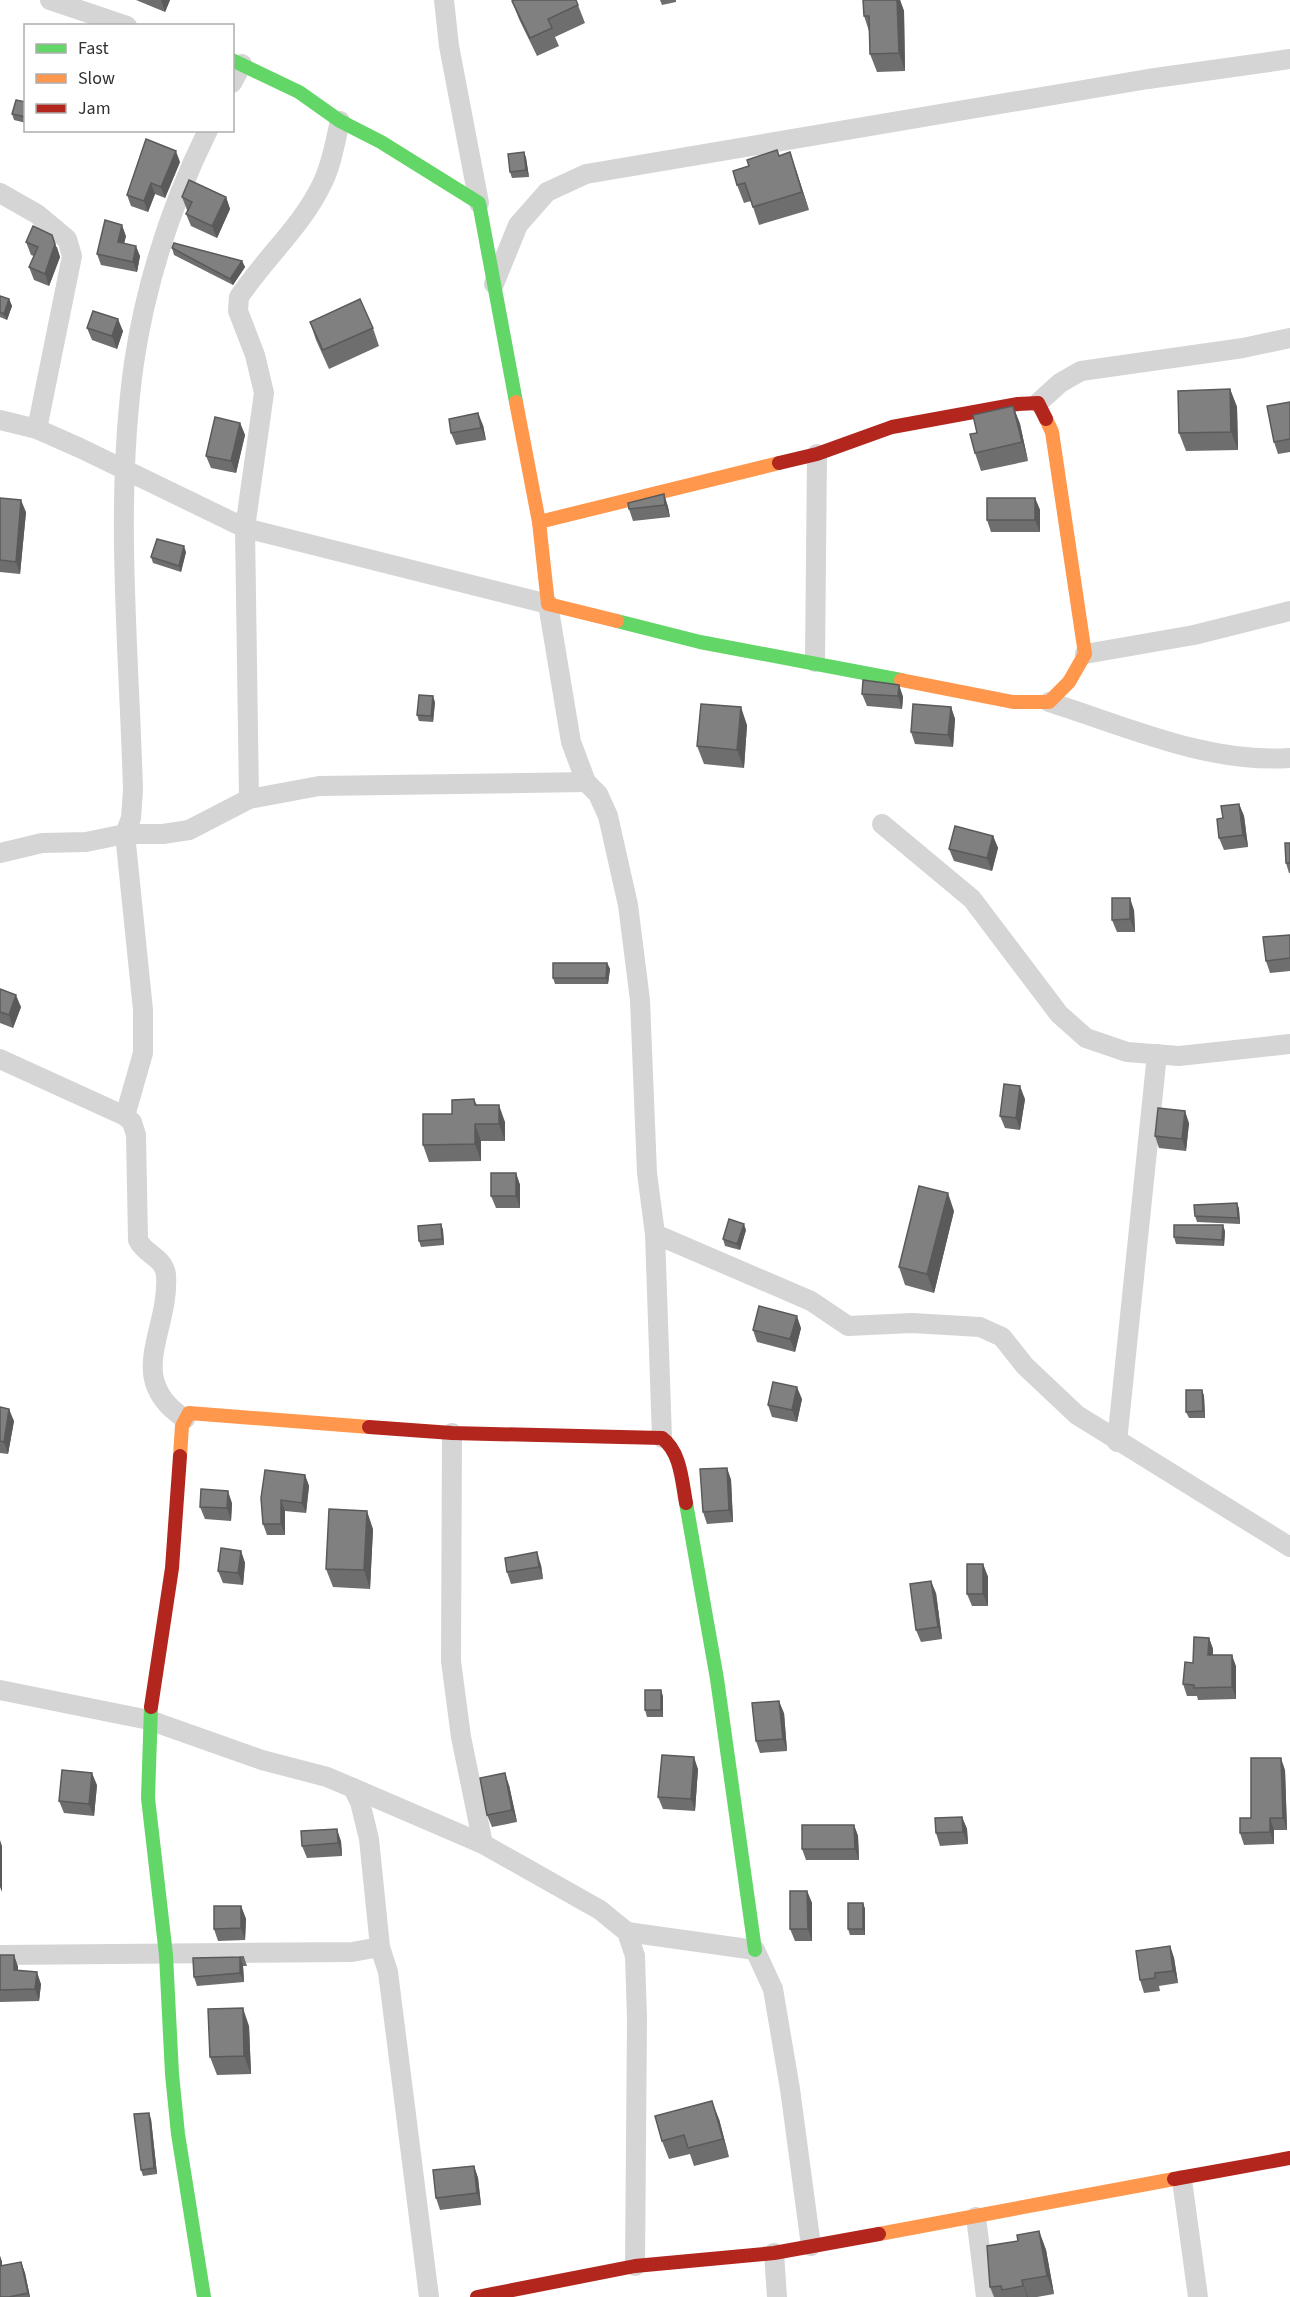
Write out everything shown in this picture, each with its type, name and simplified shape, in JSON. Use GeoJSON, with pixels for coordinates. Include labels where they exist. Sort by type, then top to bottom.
{"type":"FeatureCollection","features":[{"type":"Feature","properties":{"kind":"street"},"geometry":{"type":"LineString","coordinates":[[50,0],[121,24]]}},
{"type":"Feature","properties":{"kind":"street"},"geometry":{"type":"LineString","coordinates":[[444,0],[453,68],[539,522],[548,604],[571,742],[586,782],[598,794],[608,816],[628,905],[640,1000],[647,1161],[655,1234],[662,1438]]}},
{"type":"Feature","properties":{"kind":"street"},"geometry":{"type":"LineString","coordinates":[[493,287],[518,225],[547,192],[586,174],[1148,79],[1290,59]]}},
{"type":"Feature","properties":{"kind":"street"},"geometry":{"type":"LineString","coordinates":[[237,62],[299,92],[340,121],[381,142],[479,203]]}},
{"type":"Feature","properties":{"kind":"street"},"geometry":{"type":"LineString","coordinates":[[249,799],[245,528],[264,393],[258,363],[238,312],[239,297],[298,222],[322,185],[332,161],[340,121]]}},
{"type":"Feature","properties":{"kind":"street"},"geometry":{"type":"LineString","coordinates":[[125,1116],[143,1053],[143,1010],[125,834],[131,818],[133,789],[125,586],[126,470],[134,363],[164,233],[207,132]]}},
{"type":"Feature","properties":{"kind":"street"},"geometry":{"type":"LineString","coordinates":[[0,193],[37,214],[67,238],[72,256],[37,429]]}},
{"type":"Feature","properties":{"kind":"street"},"geometry":{"type":"LineString","coordinates":[[539,522],[817,454],[892,427],[1018,404],[1038,403],[1060,382],[1082,371],[1243,348],[1290,338]]}},
{"type":"Feature","properties":{"kind":"street"},"geometry":{"type":"LineString","coordinates":[[1038,403],[1052,432],[1085,654],[1069,682],[1049,702]]}},
{"type":"Feature","properties":{"kind":"street"},"geometry":{"type":"LineString","coordinates":[[0,420],[37,429],[245,528],[700,642],[815,662],[1013,702],[1049,702],[1211,752],[1271,759],[1290,758]]}},
{"type":"Feature","properties":{"kind":"street"},"geometry":{"type":"LineString","coordinates":[[815,662],[817,454]]}},
{"type":"Feature","properties":{"kind":"street"},"geometry":{"type":"LineString","coordinates":[[1085,654],[1194,635],[1290,611]]}},
{"type":"Feature","properties":{"kind":"street"},"geometry":{"type":"LineString","coordinates":[[0,854],[42,843],[86,842],[125,834],[164,834],[189,830],[249,799],[319,786],[586,782]]}},
{"type":"Feature","properties":{"kind":"street"},"geometry":{"type":"LineString","coordinates":[[882,824],[972,899],[1059,1014],[1086,1038],[1127,1052],[1179,1056],[1290,1044]]}},
{"type":"Feature","properties":{"kind":"street"},"geometry":{"type":"LineString","coordinates":[[1118,1442],[1158,1054]]}},
{"type":"Feature","properties":{"kind":"street"},"geometry":{"type":"LineString","coordinates":[[0,1059],[125,1116],[132,1122],[136,1135],[138,1240],[142,1249],[163,1265],[166,1275],[161,1317],[151,1364],[153,1377],[156,1389],[168,1408],[185,1419]]}},
{"type":"Feature","properties":{"kind":"street"},"geometry":{"type":"LineString","coordinates":[[655,1234],[811,1300],[848,1326],[912,1323],[980,1327],[1002,1337],[1025,1366],[1077,1415],[1169,1471],[1236,1516],[1290,1547]]}},
{"type":"Feature","properties":{"kind":"street"},"geometry":{"type":"LineString","coordinates":[[204,2297],[173,2084],[166,1955],[148,1798],[149,1720],[172,1568],[185,1419],[189,1413],[452,1433],[662,1438],[668,1442],[674,1451],[682,1483],[717,1678],[755,1950],[773,1989],[790,2089],[811,2246]]}},
{"type":"Feature","properties":{"kind":"street"},"geometry":{"type":"LineString","coordinates":[[452,1433],[451,1661],[461,1737],[483,1844]]}},
{"type":"Feature","properties":{"kind":"street"},"geometry":{"type":"LineString","coordinates":[[0,1690],[149,1720],[262,1760],[327,1777],[483,1844],[600,1910],[627,1932],[755,1950]]}},
{"type":"Feature","properties":{"kind":"street"},"geometry":{"type":"LineString","coordinates":[[353,1788],[360,1802],[369,1839],[380,1947],[388,1972],[429,2297]]}},
{"type":"Feature","properties":{"kind":"street"},"geometry":{"type":"LineString","coordinates":[[627,1932],[635,1956],[637,2018],[634,2266]]}},
{"type":"Feature","properties":{"kind":"street"},"geometry":{"type":"LineString","coordinates":[[0,1955],[352,1952],[380,1947]]}},
{"type":"Feature","properties":{"kind":"street"},"geometry":{"type":"LineString","coordinates":[[477,2297],[562,2289],[634,2266],[774,2253],[1182,2180],[1290,2158]]}},
{"type":"Feature","properties":{"kind":"street"},"geometry":{"type":"LineString","coordinates":[[1182,2180],[1198,2297]]}},
{"type":"Feature","properties":{"kind":"street"},"geometry":{"type":"LineString","coordinates":[[976,2217],[986,2297]]}},
{"type":"Feature","properties":{"kind":"street"},"geometry":{"type":"LineString","coordinates":[[774,2253],[777,2297]]}},
{"type":"Feature","properties":{"kind":"building"},"geometry":{"type":"Polygon","coordinates":[[[576,0],[578,5],[548,19],[552,28],[530,38],[512,1],[576,0]]]}},
{"type":"Feature","properties":{"kind":"building"},"geometry":{"type":"Polygon","coordinates":[[[863,0],[897,0],[899,53],[870,54],[869,16],[864,16],[863,0]]]}},
{"type":"Feature","properties":{"kind":"building"},"geometry":{"type":"Polygon","coordinates":[[[16,100],[24,102],[24,117],[12,114],[16,100]]]}},
{"type":"Feature","properties":{"kind":"building"},"geometry":{"type":"Polygon","coordinates":[[[146,139],[176,151],[161,187],[151,183],[144,201],[127,195],[146,139]]]}},
{"type":"Feature","properties":{"kind":"building"},"geometry":{"type":"Polygon","coordinates":[[[777,150],[779,156],[790,152],[802,192],[753,207],[745,183],[737,185],[733,171],[749,166],[747,160],[777,150]]]}},
{"type":"Feature","properties":{"kind":"building"},"geometry":{"type":"Polygon","coordinates":[[[524,152],[526,170],[510,172],[508,154],[524,152]]]}},
{"type":"Feature","properties":{"kind":"building"},"geometry":{"type":"Polygon","coordinates":[[[189,180],[226,197],[212,226],[186,214],[192,202],[182,197],[189,180]]]}},
{"type":"Feature","properties":{"kind":"building"},"geometry":{"type":"Polygon","coordinates":[[[105,220],[122,225],[118,242],[136,246],[133,262],[97,254],[105,220]]]}},
{"type":"Feature","properties":{"kind":"building"},"geometry":{"type":"Polygon","coordinates":[[[33,226],[52,235],[55,244],[45,274],[29,267],[38,247],[26,242],[33,226]]]}},
{"type":"Feature","properties":{"kind":"building"},"geometry":{"type":"Polygon","coordinates":[[[174,243],[242,261],[230,279],[172,248],[174,243]]]}},
{"type":"Feature","properties":{"kind":"building"},"geometry":{"type":"Polygon","coordinates":[[[0,296],[9,299],[4,314],[0,312],[0,296]]]}},
{"type":"Feature","properties":{"kind":"building"},"geometry":{"type":"Polygon","coordinates":[[[360,299],[373,328],[323,350],[310,322],[360,299]]]}},
{"type":"Feature","properties":{"kind":"building"},"geometry":{"type":"Polygon","coordinates":[[[93,311],[118,319],[112,336],[87,328],[93,311]]]}},
{"type":"Feature","properties":{"kind":"building"},"geometry":{"type":"Polygon","coordinates":[[[1230,389],[1231,432],[1179,433],[1178,391],[1230,389]]]}},
{"type":"Feature","properties":{"kind":"building"},"geometry":{"type":"Polygon","coordinates":[[[1290,402],[1290,439],[1274,442],[1267,406],[1290,402]]]}},
{"type":"Feature","properties":{"kind":"building"},"geometry":{"type":"Polygon","coordinates":[[[1013,406],[1022,442],[975,453],[970,434],[977,433],[973,415],[1013,406]]]}},
{"type":"Feature","properties":{"kind":"building"},"geometry":{"type":"Polygon","coordinates":[[[478,413],[481,428],[451,433],[449,419],[478,413]]]}},
{"type":"Feature","properties":{"kind":"building"},"geometry":{"type":"Polygon","coordinates":[[[215,417],[240,423],[231,461],[206,456],[215,417]]]}},
{"type":"Feature","properties":{"kind":"building"},"geometry":{"type":"Polygon","coordinates":[[[664,494],[665,505],[629,509],[628,503],[664,494]]]}},
{"type":"Feature","properties":{"kind":"building"},"geometry":{"type":"Polygon","coordinates":[[[0,498],[21,500],[16,562],[0,560],[0,498]]]}},
{"type":"Feature","properties":{"kind":"building"},"geometry":{"type":"Polygon","coordinates":[[[987,498],[1035,498],[1035,520],[987,520],[987,498]]]}},
{"type":"Feature","properties":{"kind":"building"},"geometry":{"type":"Polygon","coordinates":[[[157,539],[184,546],[179,566],[151,557],[157,539]]]}},
{"type":"Feature","properties":{"kind":"building"},"geometry":{"type":"Polygon","coordinates":[[[863,680],[899,685],[898,696],[862,694],[863,680]]]}},
{"type":"Feature","properties":{"kind":"building"},"geometry":{"type":"Polygon","coordinates":[[[419,695],[433,696],[431,716],[417,715],[419,695]]]}},
{"type":"Feature","properties":{"kind":"building"},"geometry":{"type":"Polygon","coordinates":[[[701,704],[741,707],[737,750],[697,746],[701,704]]]}},
{"type":"Feature","properties":{"kind":"building"},"geometry":{"type":"Polygon","coordinates":[[[913,704],[951,707],[948,735],[911,732],[913,704]]]}},
{"type":"Feature","properties":{"kind":"building"},"geometry":{"type":"Polygon","coordinates":[[[1239,804],[1243,835],[1219,838],[1217,819],[1223,818],[1221,806],[1239,804]]]}},
{"type":"Feature","properties":{"kind":"building"},"geometry":{"type":"Polygon","coordinates":[[[955,826],[993,836],[987,858],[949,849],[955,826]]]}},
{"type":"Feature","properties":{"kind":"building"},"geometry":{"type":"Polygon","coordinates":[[[1285,843],[1290,843],[1290,863],[1286,863],[1285,843]]]}},
{"type":"Feature","properties":{"kind":"building"},"geometry":{"type":"Polygon","coordinates":[[[1112,898],[1130,898],[1130,919],[1112,920],[1112,898]]]}},
{"type":"Feature","properties":{"kind":"building"},"geometry":{"type":"Polygon","coordinates":[[[1290,935],[1290,958],[1266,961],[1263,937],[1290,935]]]}},
{"type":"Feature","properties":{"kind":"building"},"geometry":{"type":"Polygon","coordinates":[[[553,963],[607,963],[606,978],[553,978],[553,963]]]}},
{"type":"Feature","properties":{"kind":"building"},"geometry":{"type":"Polygon","coordinates":[[[0,989],[16,995],[9,1015],[0,1012],[0,989]]]}},
{"type":"Feature","properties":{"kind":"building"},"geometry":{"type":"Polygon","coordinates":[[[1004,1084],[1020,1086],[1016,1118],[1000,1116],[1004,1084]]]}},
{"type":"Feature","properties":{"kind":"building"},"geometry":{"type":"Polygon","coordinates":[[[474,1099],[475,1105],[499,1105],[499,1124],[475,1124],[475,1144],[423,1145],[423,1114],[452,1114],[452,1100],[474,1099]]]}},
{"type":"Feature","properties":{"kind":"building"},"geometry":{"type":"Polygon","coordinates":[[[1158,1108],[1185,1111],[1182,1139],[1155,1136],[1158,1108]]]}},
{"type":"Feature","properties":{"kind":"building"},"geometry":{"type":"Polygon","coordinates":[[[491,1173],[516,1173],[516,1196],[491,1196],[491,1173]]]}},
{"type":"Feature","properties":{"kind":"building"},"geometry":{"type":"Polygon","coordinates":[[[919,1186],[948,1193],[927,1274],[899,1267],[919,1186]]]}},
{"type":"Feature","properties":{"kind":"building"},"geometry":{"type":"Polygon","coordinates":[[[1237,1203],[1238,1218],[1195,1216],[1194,1205],[1237,1203]]]}},
{"type":"Feature","properties":{"kind":"building"},"geometry":{"type":"Polygon","coordinates":[[[729,1219],[744,1224],[737,1244],[723,1239],[729,1219]]]}},
{"type":"Feature","properties":{"kind":"building"},"geometry":{"type":"Polygon","coordinates":[[[441,1224],[442,1239],[419,1241],[418,1226],[441,1224]]]}},
{"type":"Feature","properties":{"kind":"building"},"geometry":{"type":"Polygon","coordinates":[[[1174,1225],[1223,1225],[1222,1240],[1174,1237],[1174,1225]]]}},
{"type":"Feature","properties":{"kind":"building"},"geometry":{"type":"Polygon","coordinates":[[[759,1306],[797,1316],[790,1339],[753,1330],[759,1306]]]}},
{"type":"Feature","properties":{"kind":"building"},"geometry":{"type":"Polygon","coordinates":[[[773,1382],[797,1387],[792,1410],[768,1405],[773,1382]]]}},
{"type":"Feature","properties":{"kind":"building"},"geometry":{"type":"Polygon","coordinates":[[[1186,1390],[1202,1390],[1203,1411],[1186,1412],[1186,1390]]]}},
{"type":"Feature","properties":{"kind":"building"},"geometry":{"type":"Polygon","coordinates":[[[0,1407],[9,1409],[4,1442],[0,1441],[0,1407]]]}},
{"type":"Feature","properties":{"kind":"building"},"geometry":{"type":"Polygon","coordinates":[[[727,1468],[729,1510],[703,1512],[700,1469],[727,1468]]]}},
{"type":"Feature","properties":{"kind":"building"},"geometry":{"type":"Polygon","coordinates":[[[265,1470],[305,1475],[302,1503],[281,1500],[281,1524],[263,1524],[261,1498],[265,1470]]]}},
{"type":"Feature","properties":{"kind":"building"},"geometry":{"type":"Polygon","coordinates":[[[201,1489],[228,1491],[227,1508],[200,1507],[201,1489]]]}},
{"type":"Feature","properties":{"kind":"building"},"geometry":{"type":"Polygon","coordinates":[[[329,1509],[367,1511],[364,1570],[326,1569],[329,1509]]]}},
{"type":"Feature","properties":{"kind":"building"},"geometry":{"type":"Polygon","coordinates":[[[221,1548],[241,1551],[238,1573],[218,1571],[221,1548]]]}},
{"type":"Feature","properties":{"kind":"building"},"geometry":{"type":"Polygon","coordinates":[[[537,1552],[539,1567],[507,1572],[505,1558],[537,1552]]]}},
{"type":"Feature","properties":{"kind":"building"},"geometry":{"type":"Polygon","coordinates":[[[967,1564],[983,1564],[983,1594],[967,1594],[967,1564]]]}},
{"type":"Feature","properties":{"kind":"building"},"geometry":{"type":"Polygon","coordinates":[[[931,1581],[938,1627],[916,1630],[910,1584],[931,1581]]]}},
{"type":"Feature","properties":{"kind":"building"},"geometry":{"type":"Polygon","coordinates":[[[1194,1637],[1209,1638],[1208,1655],[1232,1655],[1232,1687],[1194,1688],[1194,1685],[1183,1684],[1185,1662],[1193,1663],[1194,1637]]]}},
{"type":"Feature","properties":{"kind":"building"},"geometry":{"type":"Polygon","coordinates":[[[645,1690],[661,1690],[661,1710],[645,1710],[645,1690]]]}},
{"type":"Feature","properties":{"kind":"building"},"geometry":{"type":"Polygon","coordinates":[[[779,1701],[783,1739],[756,1741],[752,1703],[779,1701]]]}},
{"type":"Feature","properties":{"kind":"building"},"geometry":{"type":"Polygon","coordinates":[[[662,1755],[694,1757],[691,1799],[658,1797],[662,1755]]]}},
{"type":"Feature","properties":{"kind":"building"},"geometry":{"type":"Polygon","coordinates":[[[1251,1758],[1281,1758],[1283,1818],[1270,1818],[1270,1832],[1240,1833],[1240,1818],[1251,1818],[1251,1758]]]}},
{"type":"Feature","properties":{"kind":"building"},"geometry":{"type":"Polygon","coordinates":[[[62,1770],[92,1773],[89,1804],[59,1801],[62,1770]]]}},
{"type":"Feature","properties":{"kind":"building"},"geometry":{"type":"Polygon","coordinates":[[[505,1773],[512,1810],[487,1815],[480,1778],[505,1773]]]}},
{"type":"Feature","properties":{"kind":"building"},"geometry":{"type":"Polygon","coordinates":[[[962,1817],[963,1832],[936,1833],[935,1818],[962,1817]]]}},
{"type":"Feature","properties":{"kind":"building"},"geometry":{"type":"Polygon","coordinates":[[[802,1825],[854,1825],[855,1849],[802,1849],[802,1825]]]}},
{"type":"Feature","properties":{"kind":"building"},"geometry":{"type":"Polygon","coordinates":[[[337,1829],[338,1843],[302,1846],[301,1831],[337,1829]]]}},
{"type":"Feature","properties":{"kind":"building"},"geometry":{"type":"Polygon","coordinates":[[[790,1891],[807,1891],[808,1929],[790,1929],[790,1891]]]}},
{"type":"Feature","properties":{"kind":"building"},"geometry":{"type":"Polygon","coordinates":[[[848,1903],[863,1903],[863,1929],[848,1929],[848,1903]]]}},
{"type":"Feature","properties":{"kind":"building"},"geometry":{"type":"Polygon","coordinates":[[[214,1906],[241,1906],[241,1928],[214,1929],[214,1906]]]}},
{"type":"Feature","properties":{"kind":"building"},"geometry":{"type":"Polygon","coordinates":[[[1170,1946],[1173,1971],[1155,1973],[1155,1978],[1140,1980],[1136,1951],[1170,1946]]]}},
{"type":"Feature","properties":{"kind":"building"},"geometry":{"type":"Polygon","coordinates":[[[0,1955],[14,1955],[14,1970],[37,1972],[35,1989],[0,1990],[0,1955]]]}},
{"type":"Feature","properties":{"kind":"building"},"geometry":{"type":"Polygon","coordinates":[[[240,1957],[240,1973],[194,1977],[193,1958],[240,1957]]]}},
{"type":"Feature","properties":{"kind":"building"},"geometry":{"type":"Polygon","coordinates":[[[243,2008],[244,2056],[210,2057],[208,2009],[243,2008]]]}},
{"type":"Feature","properties":{"kind":"building"},"geometry":{"type":"Polygon","coordinates":[[[712,2101],[723,2139],[688,2148],[684,2135],[662,2141],[655,2116],[712,2101]]]}},
{"type":"Feature","properties":{"kind":"building"},"geometry":{"type":"Polygon","coordinates":[[[149,2113],[154,2168],[141,2170],[134,2114],[149,2113]]]}},
{"type":"Feature","properties":{"kind":"building"},"geometry":{"type":"Polygon","coordinates":[[[474,2166],[477,2193],[436,2198],[433,2170],[474,2166]]]}},
{"type":"Feature","properties":{"kind":"building"},"geometry":{"type":"Polygon","coordinates":[[[1039,2231],[1047,2276],[1022,2280],[1023,2286],[1002,2290],[1001,2286],[990,2287],[987,2246],[1018,2241],[1017,2235],[1039,2231]]]}},
{"type":"Feature","properties":{"kind":"building"},"geometry":{"type":"Polygon","coordinates":[[[21,2262],[28,2293],[0,2297],[0,2266],[21,2262]]]}},
{"type":"Feature","properties":{"kind":"traffic: fast"},"geometry":{"type":"LineString","coordinates":[[234,61],[299,92],[340,121],[381,142],[479,203],[516,402]]}},
{"type":"Feature","properties":{"kind":"traffic: fast"},"geometry":{"type":"LineString","coordinates":[[617,621],[700,642],[901,680]]}},
{"type":"Feature","properties":{"kind":"traffic: fast"},"geometry":{"type":"LineString","coordinates":[[686,1503],[717,1679],[755,1950]]}},
{"type":"Feature","properties":{"kind":"traffic: fast"},"geometry":{"type":"LineString","coordinates":[[151,1707],[148,1798],[166,1955],[172,2074],[178,2134],[204,2297]]}},
{"type":"Feature","properties":{"kind":"traffic: slow"},"geometry":{"type":"LineString","coordinates":[[516,402],[539,522],[548,604],[617,621]]}},
{"type":"Feature","properties":{"kind":"traffic: slow"},"geometry":{"type":"LineString","coordinates":[[901,680],[1013,702],[1049,702],[1069,682],[1085,654],[1052,432],[1046,419]]}},
{"type":"Feature","properties":{"kind":"traffic: slow"},"geometry":{"type":"LineString","coordinates":[[539,522],[779,463]]}},
{"type":"Feature","properties":{"kind":"traffic: slow"},"geometry":{"type":"LineString","coordinates":[[180,1456],[182,1426],[189,1413],[369,1427]]}},
{"type":"Feature","properties":{"kind":"traffic: slow"},"geometry":{"type":"LineString","coordinates":[[879,2234],[1174,2179]]}},
{"type":"Feature","properties":{"kind":"traffic: jam"},"geometry":{"type":"LineString","coordinates":[[779,463],[817,454],[892,427],[1018,404],[1038,403],[1046,419]]}},
{"type":"Feature","properties":{"kind":"traffic: jam"},"geometry":{"type":"LineString","coordinates":[[369,1427],[452,1433],[662,1438],[677,1459],[686,1503]]}},
{"type":"Feature","properties":{"kind":"traffic: jam"},"geometry":{"type":"LineString","coordinates":[[151,1707],[172,1568],[180,1456]]}},
{"type":"Feature","properties":{"kind":"traffic: jam"},"geometry":{"type":"LineString","coordinates":[[1174,2179],[1290,2158]]}},
{"type":"Feature","properties":{"kind":"traffic: jam"},"geometry":{"type":"LineString","coordinates":[[477,2297],[635,2266],[774,2253],[879,2234]]}}]}
